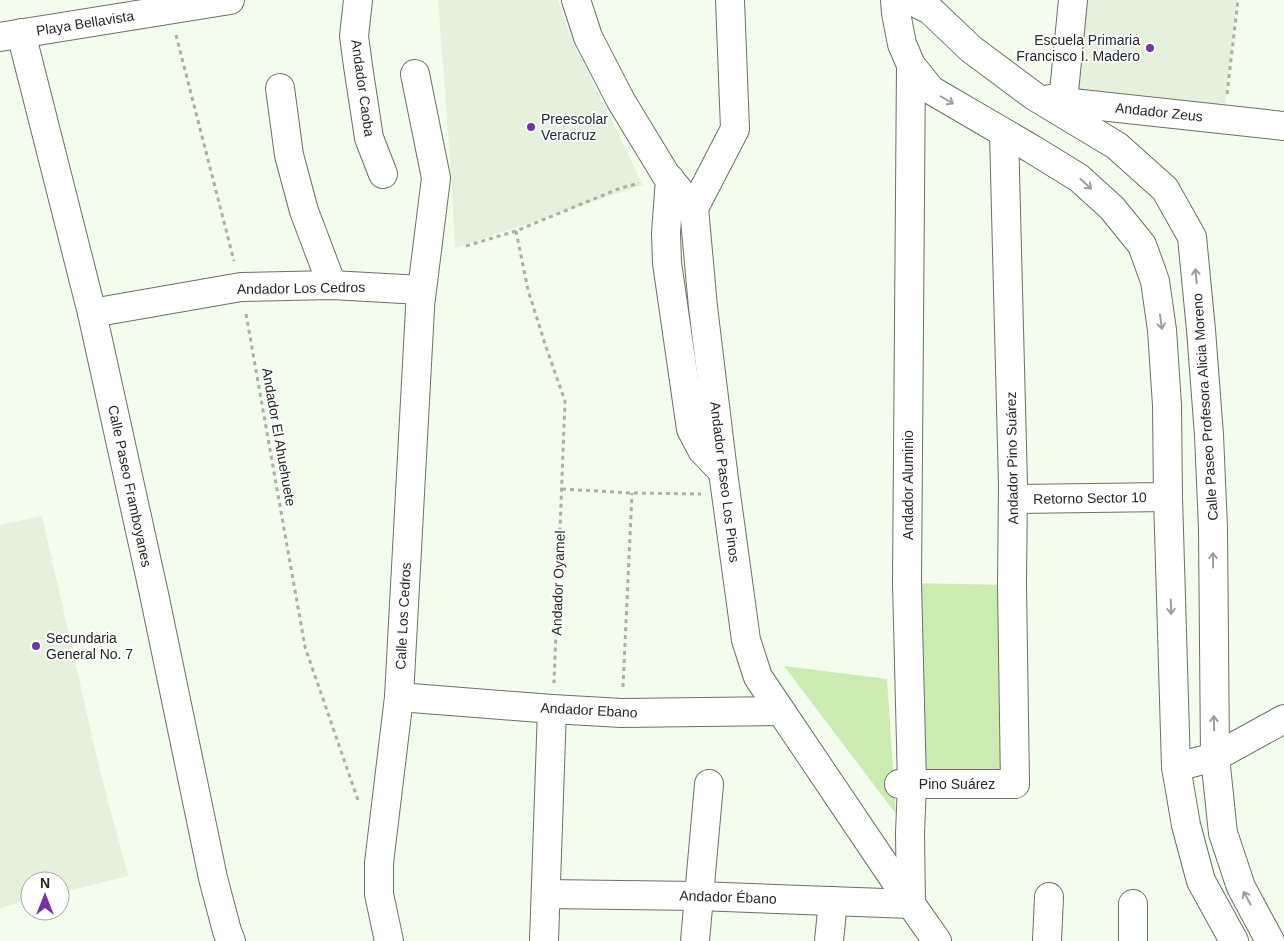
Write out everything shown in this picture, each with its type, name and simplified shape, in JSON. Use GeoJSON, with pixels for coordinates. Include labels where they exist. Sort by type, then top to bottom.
{"type":"FeatureCollection","features":[{"type":"Feature","properties":{"kind":"street","name":"Playa Bellavista"},"geometry":{"type":"LineString","coordinates":[[11,35],[167,5],[230,0]]}},
{"type":"Feature","properties":{"kind":"street","name":"Andador Caoba"},"geometry":{"type":"LineString","coordinates":[[358,0],[354,36],[358,66],[369,138],[383,174]]}},
{"type":"Feature","properties":{"kind":"street"},"geometry":{"type":"LineString","coordinates":[[576,0],[588,37],[621,101],[668,177],[694,208],[735,129],[730,0]]}},
{"type":"Feature","properties":{"kind":"street"},"geometry":{"type":"LineString","coordinates":[[895,0],[902,44],[911,65],[931,90],[1079,178],[1112,208],[1142,245],[1155,281],[1162,330],[1167,405],[1176,767],[1186,825],[1201,881],[1229,938]]}},
{"type":"Feature","properties":{"kind":"street"},"geometry":{"type":"LineString","coordinates":[[1062,102],[1073,0]]}},
{"type":"Feature","properties":{"kind":"street","name":"Calle Paseo Profesora Alicia Moreno"},"geometry":{"type":"LineString","coordinates":[[925,4],[971,49],[1034,96],[1117,146],[1131,158],[1165,189],[1192,237],[1202,339],[1212,518],[1215,757],[1223,833],[1241,887],[1270,941]]}},
{"type":"Feature","properties":{"kind":"street","name":"Calle Paseo Framboyanes"},"geometry":{"type":"LineString","coordinates":[[11,35],[92,313],[156,604],[213,878],[231,941]]}},
{"type":"Feature","properties":{"kind":"street","name":"Andador Aluminio"},"geometry":{"type":"LineString","coordinates":[[911,65],[906,784],[910,833],[911,904]]}},
{"type":"Feature","properties":{"kind":"street","name":"Calle Los Cedros"},"geometry":{"type":"LineString","coordinates":[[389,941],[379,894],[379,863],[399,696],[421,294],[436,178],[415,74]]}},
{"type":"Feature","properties":{"kind":"street"},"geometry":{"type":"LineString","coordinates":[[280,88],[289,155],[304,211],[332,285]]}},
{"type":"Feature","properties":{"kind":"street","name":"Andador Zeus"},"geometry":{"type":"LineString","coordinates":[[1034,96],[1062,102],[1284,126]]}},
{"type":"Feature","properties":{"kind":"street","name":"Andador Pino Suárez"},"geometry":{"type":"LineString","coordinates":[[1004,133],[1013,499],[1012,585],[1015,784]]}},
{"type":"Feature","properties":{"kind":"street"},"geometry":{"type":"LineString","coordinates":[[668,177],[667,263],[691,429],[702,450],[725,483]]}},
{"type":"Feature","properties":{"kind":"street","name":"Andador Paseo Los Pinos"},"geometry":{"type":"LineString","coordinates":[[694,208],[703,307],[746,640],[758,677],[937,941]]}},
{"type":"Feature","properties":{"kind":"street","name":"Andador Los Cedros"},"geometry":{"type":"LineString","coordinates":[[92,313],[241,287],[332,285],[421,294]]}},
{"type":"Feature","properties":{"kind":"street","name":"Retorno Sector 10"},"geometry":{"type":"LineString","coordinates":[[1013,499],[1168,497]]}},
{"type":"Feature","properties":{"kind":"street","name":"Andador Ebano"},"geometry":{"type":"LineString","coordinates":[[399,696],[622,713],[780,711]]}},
{"type":"Feature","properties":{"kind":"street"},"geometry":{"type":"LineString","coordinates":[[544,941],[552,709]]}},
{"type":"Feature","properties":{"kind":"street"},"geometry":{"type":"LineString","coordinates":[[1176,767],[1215,757],[1284,718]]}},
{"type":"Feature","properties":{"kind":"street"},"geometry":{"type":"LineString","coordinates":[[695,941],[709,784]]}},
{"type":"Feature","properties":{"kind":"street","name":"Pino Suárez"},"geometry":{"type":"LineString","coordinates":[[906,784],[1015,784]]}},
{"type":"Feature","properties":{"kind":"street","name":"Andador Ébano"},"geometry":{"type":"LineString","coordinates":[[546,894],[698,896],[911,904]]}},
{"type":"Feature","properties":{"kind":"street"},"geometry":{"type":"LineString","coordinates":[[1047,941],[1049,897]]}},
{"type":"Feature","properties":{"kind":"street"},"geometry":{"type":"LineString","coordinates":[[829,941],[833,901]]}},
{"type":"Feature","properties":{"kind":"street"},"geometry":{"type":"LineString","coordinates":[[1133,904],[1133,941]]}},
{"type":"Feature","properties":{"kind":"path"},"geometry":{"type":"LineString","coordinates":[[1224,119],[1238,0]]}},
{"type":"Feature","properties":{"kind":"path","name":"Andador El Ahuehuete"},"geometry":{"type":"LineString","coordinates":[[167,5],[241,287],[305,646],[360,807]]}},
{"type":"Feature","properties":{"kind":"path"},"geometry":{"type":"LineString","coordinates":[[466,246],[516,231],[618,189],[668,177]]}},
{"type":"Feature","properties":{"kind":"path","name":"Andador Oyamel"},"geometry":{"type":"LineString","coordinates":[[516,231],[528,290],[565,401],[552,709]]}},
{"type":"Feature","properties":{"kind":"path"},"geometry":{"type":"LineString","coordinates":[[562,489],[632,493],[725,483]]}},
{"type":"Feature","properties":{"kind":"path"},"geometry":{"type":"LineString","coordinates":[[622,713],[632,493]]}},
{"type":"Feature","properties":{"kind":"shaded area","name":"Preescolar Veracruz"},"geometry":{"type":"Polygon","coordinates":[[[438,0],[558,0],[569,33],[643,185],[455,248],[438,0]]]}},
{"type":"Feature","properties":{"kind":"shaded area","name":"Escuela Primaria Francisco I. Madero"},"geometry":{"type":"Polygon","coordinates":[[[1075,0],[1237,0],[1224,115],[1063,95],[1075,0]]]}},
{"type":"Feature","properties":{"kind":"shaded area","name":"Secundaria General No. 7"},"geometry":{"type":"Polygon","coordinates":[[[42,516],[99,767],[128,876],[70,890],[70,871],[20,871],[20,903],[0,908],[0,525],[42,516]]]}},
{"type":"Feature","properties":{"kind":"green space"},"geometry":{"type":"Polygon","coordinates":[[[907,583],[1012,585],[1015,784],[912,784],[907,583]]]}},
{"type":"Feature","properties":{"kind":"green space"},"geometry":{"type":"Polygon","coordinates":[[[784,666],[887,679],[896,814],[784,666]]]}},
{"type":"Feature","properties":{"kind":"place","name":"Escuela Primaria Francisco I. Madero"},"geometry":{"type":"Point","coordinates":[1150,48]}},
{"type":"Feature","properties":{"kind":"place","name":"Preescolar Veracruz"},"geometry":{"type":"Point","coordinates":[531,127]}},
{"type":"Feature","properties":{"kind":"place","name":"Secundaria General No. 7"},"geometry":{"type":"Point","coordinates":[36,646]}}]}
